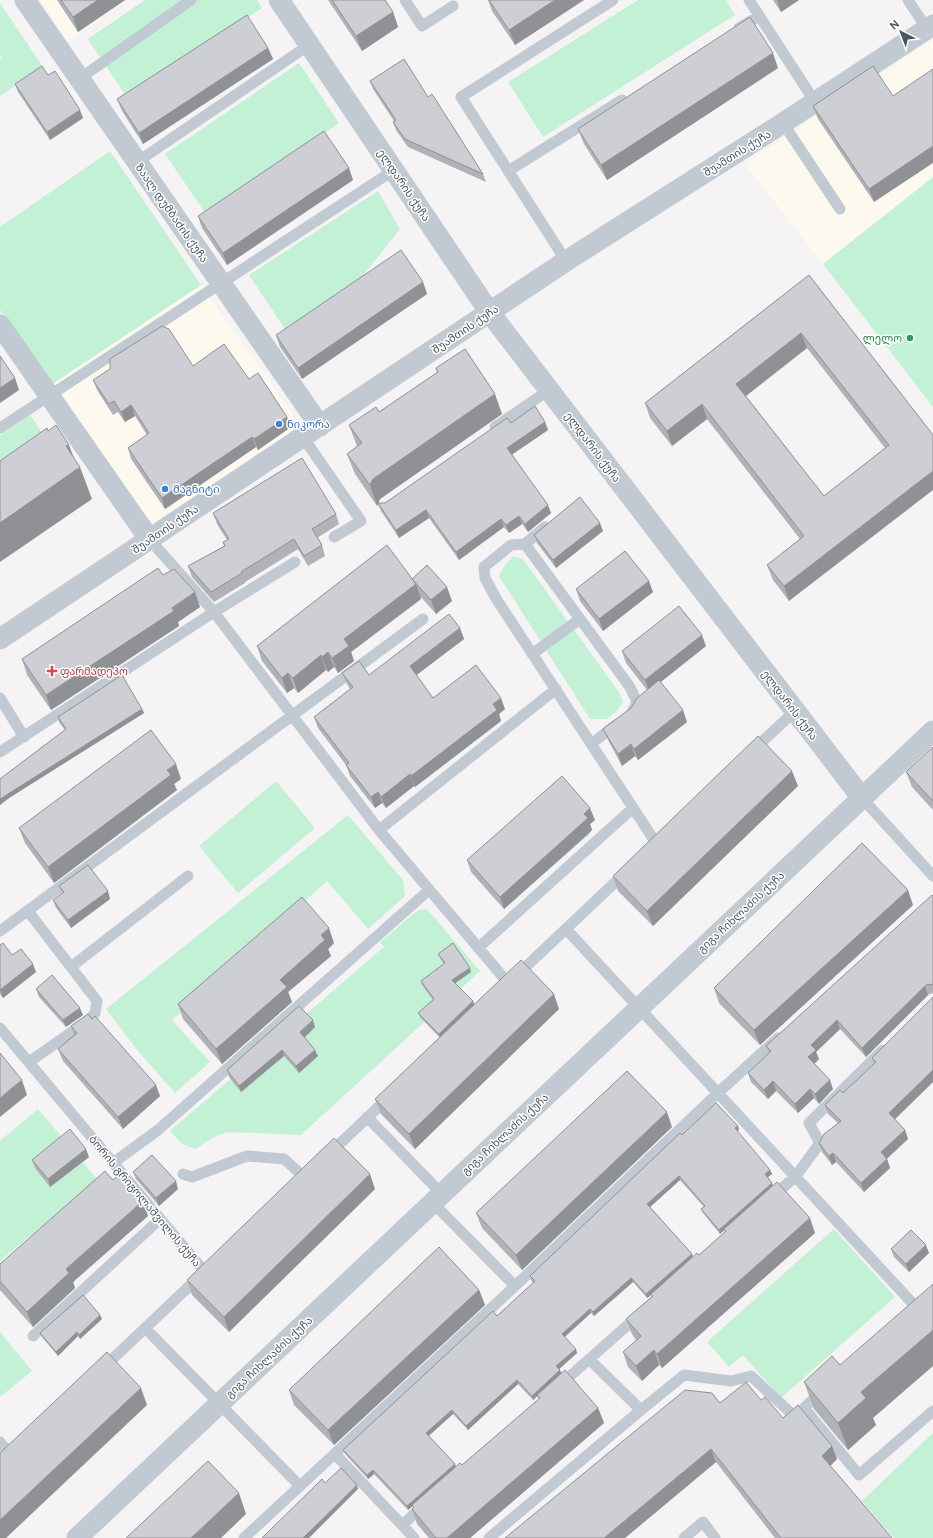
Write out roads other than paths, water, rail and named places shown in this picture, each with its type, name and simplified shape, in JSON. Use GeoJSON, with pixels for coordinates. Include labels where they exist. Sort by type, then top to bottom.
{"type":"FeatureCollection","features":[{"type":"Feature","properties":{"kind":"street","name":"ზაალ დუმბაძის ქუჩა"},"geometry":{"type":"LineString","coordinates":[[25,0],[221,284],[312,432]]}},
{"type":"Feature","properties":{"kind":"street","name":"ელდარის ქუჩა"},"geometry":{"type":"LineString","coordinates":[[279,0],[490,313],[862,798]]}},
{"type":"Feature","properties":{"kind":"street","name":"შუამთის ქუჩა"},"geometry":{"type":"LineString","coordinates":[[0,639],[566,261],[783,123],[930,27]]}},
{"type":"Feature","properties":{"kind":"street"},"geometry":{"type":"LineString","coordinates":[[0,325],[150,540]]}},
{"type":"Feature","properties":{"kind":"street","name":"გიგა ჩიხლაძის ქუჩა"},"geometry":{"type":"LineString","coordinates":[[77,1538],[933,731]]}},
{"type":"Feature","properties":{"kind":"lane"},"geometry":{"type":"LineString","coordinates":[[79,78],[191,0]]}},
{"type":"Feature","properties":{"kind":"lane"},"geometry":{"type":"LineString","coordinates":[[405,0],[422,26],[453,6]]}},
{"type":"Feature","properties":{"kind":"lane"},"geometry":{"type":"LineString","coordinates":[[566,261],[461,96],[613,0]]}},
{"type":"Feature","properties":{"kind":"lane"},"geometry":{"type":"LineString","coordinates":[[749,0],[815,102]]}},
{"type":"Feature","properties":{"kind":"lane"},"geometry":{"type":"LineString","coordinates":[[908,0],[930,27]]}},
{"type":"Feature","properties":{"kind":"lane"},"geometry":{"type":"LineString","coordinates":[[732,33],[759,16]]}},
{"type":"Feature","properties":{"kind":"lane"},"geometry":{"type":"LineString","coordinates":[[138,162],[309,45]]}},
{"type":"Feature","properties":{"kind":"lane"},"geometry":{"type":"LineString","coordinates":[[508,171],[630,96]]}},
{"type":"Feature","properties":{"kind":"lane"},"geometry":{"type":"LineString","coordinates":[[783,123],[840,209]]}},
{"type":"Feature","properties":{"kind":"lane"},"geometry":{"type":"LineString","coordinates":[[0,428],[394,170]]}},
{"type":"Feature","properties":{"kind":"lane"},"geometry":{"type":"LineString","coordinates":[[486,434],[549,390]]}},
{"type":"Feature","properties":{"kind":"lane"},"geometry":{"type":"LineString","coordinates":[[312,432],[361,521],[334,537]]}},
{"type":"Feature","properties":{"kind":"lane"},"geometry":{"type":"LineString","coordinates":[[554,520],[525,544],[510,545],[484,567],[485,578],[497,600],[656,843]]}},
{"type":"Feature","properties":{"kind":"lane"},"geometry":{"type":"LineString","coordinates":[[150,540],[214,612],[379,830],[478,948],[506,986],[634,864]]}},
{"type":"Feature","properties":{"kind":"lane"},"geometry":{"type":"LineString","coordinates":[[525,544],[630,687],[637,702],[631,714],[591,744]]}},
{"type":"Feature","properties":{"kind":"lane"},"geometry":{"type":"LineString","coordinates":[[0,752],[214,612],[295,562]]}},
{"type":"Feature","properties":{"kind":"lane"},"geometry":{"type":"LineString","coordinates":[[0,931],[423,619]]}},
{"type":"Feature","properties":{"kind":"lane"},"geometry":{"type":"LineString","coordinates":[[532,654],[580,619]]}},
{"type":"Feature","properties":{"kind":"lane"},"geometry":{"type":"LineString","coordinates":[[379,830],[556,689]]}},
{"type":"Feature","properties":{"kind":"lane"},"geometry":{"type":"LineString","coordinates":[[0,698],[24,736]]}},
{"type":"Feature","properties":{"kind":"lane"},"geometry":{"type":"LineString","coordinates":[[743,760],[795,711]]}},
{"type":"Feature","properties":{"kind":"lane","name":"ელდარის ქუჩა"},"geometry":{"type":"LineString","coordinates":[[862,798],[933,876]]}},
{"type":"Feature","properties":{"kind":"lane"},"geometry":{"type":"LineString","coordinates":[[478,948],[633,808]]}},
{"type":"Feature","properties":{"kind":"lane"},"geometry":{"type":"LineString","coordinates":[[71,967],[188,876]]}},
{"type":"Feature","properties":{"kind":"lane"},"geometry":{"type":"LineString","coordinates":[[114,1163],[158,1130],[429,890]]}},
{"type":"Feature","properties":{"kind":"lane"},"geometry":{"type":"LineString","coordinates":[[28,911],[97,1001],[95,1013],[90,1020],[29,1062]]}},
{"type":"Feature","properties":{"kind":"lane"},"geometry":{"type":"LineString","coordinates":[[566,929],[796,1176],[919,1304],[905,1317]]}},
{"type":"Feature","properties":{"kind":"lane","name":"ბორის გრიგოლაშვილის ქუჩა"},"geometry":{"type":"LineString","coordinates":[[0,1028],[160,1219],[207,1269],[95,1376]]}},
{"type":"Feature","properties":{"kind":"lane"},"geometry":{"type":"LineString","coordinates":[[244,1538],[515,1286],[788,1028]]}},
{"type":"Feature","properties":{"kind":"lane"},"geometry":{"type":"LineString","coordinates":[[767,1202],[796,1176],[820,1143],[809,1123],[888,1045]]}},
{"type":"Feature","properties":{"kind":"lane"},"geometry":{"type":"LineString","coordinates":[[321,1161],[395,1091]]}},
{"type":"Feature","properties":{"kind":"lane"},"geometry":{"type":"LineString","coordinates":[[367,1118],[515,1286]]}},
{"type":"Feature","properties":{"kind":"lane"},"geometry":{"type":"LineString","coordinates":[[184,1174],[192,1178],[247,1156],[284,1159],[304,1177]]}},
{"type":"Feature","properties":{"kind":"lane"},"geometry":{"type":"LineString","coordinates":[[33,1336],[160,1219]]}},
{"type":"Feature","properties":{"kind":"lane"},"geometry":{"type":"LineString","coordinates":[[554,1390],[644,1311]]}},
{"type":"Feature","properties":{"kind":"lane"},"geometry":{"type":"LineString","coordinates":[[145,1328],[300,1486]]}},
{"type":"Feature","properties":{"kind":"lane"},"geometry":{"type":"LineString","coordinates":[[589,1359],[641,1410]]}},
{"type":"Feature","properties":{"kind":"lane"},"geometry":{"type":"LineString","coordinates":[[489,1538],[684,1375],[731,1381],[751,1376],[794,1416],[828,1386]]}},
{"type":"Feature","properties":{"kind":"lane"},"geometry":{"type":"LineString","coordinates":[[804,1408],[859,1475],[933,1411]]}},
{"type":"Feature","properties":{"kind":"lane"},"geometry":{"type":"LineString","coordinates":[[0,1442],[11,1455]]}},
{"type":"Feature","properties":{"kind":"lane"},"geometry":{"type":"LineString","coordinates":[[335,1454],[414,1538]]}},
{"type":"Feature","properties":{"kind":"lane"},"geometry":{"type":"LineString","coordinates":[[402,1525],[431,1499]]}},
{"type":"Feature","properties":{"kind":"lane"},"geometry":{"type":"LineString","coordinates":[[684,1538],[703,1522],[715,1538]]}},
{"type":"Feature","properties":{"kind":"place","name":"ლელო"},"geometry":{"type":"Point","coordinates":[910,338]}},
{"type":"Feature","properties":{"kind":"place","name":"ნიკორა"},"geometry":{"type":"Point","coordinates":[279,424]}},
{"type":"Feature","properties":{"kind":"place","name":"მაგნიტი"},"geometry":{"type":"Point","coordinates":[165,489]}},
{"type":"Feature","properties":{"kind":"place","name":"ფარმადეპო"},"geometry":{"type":"Point","coordinates":[52,671]}}]}
